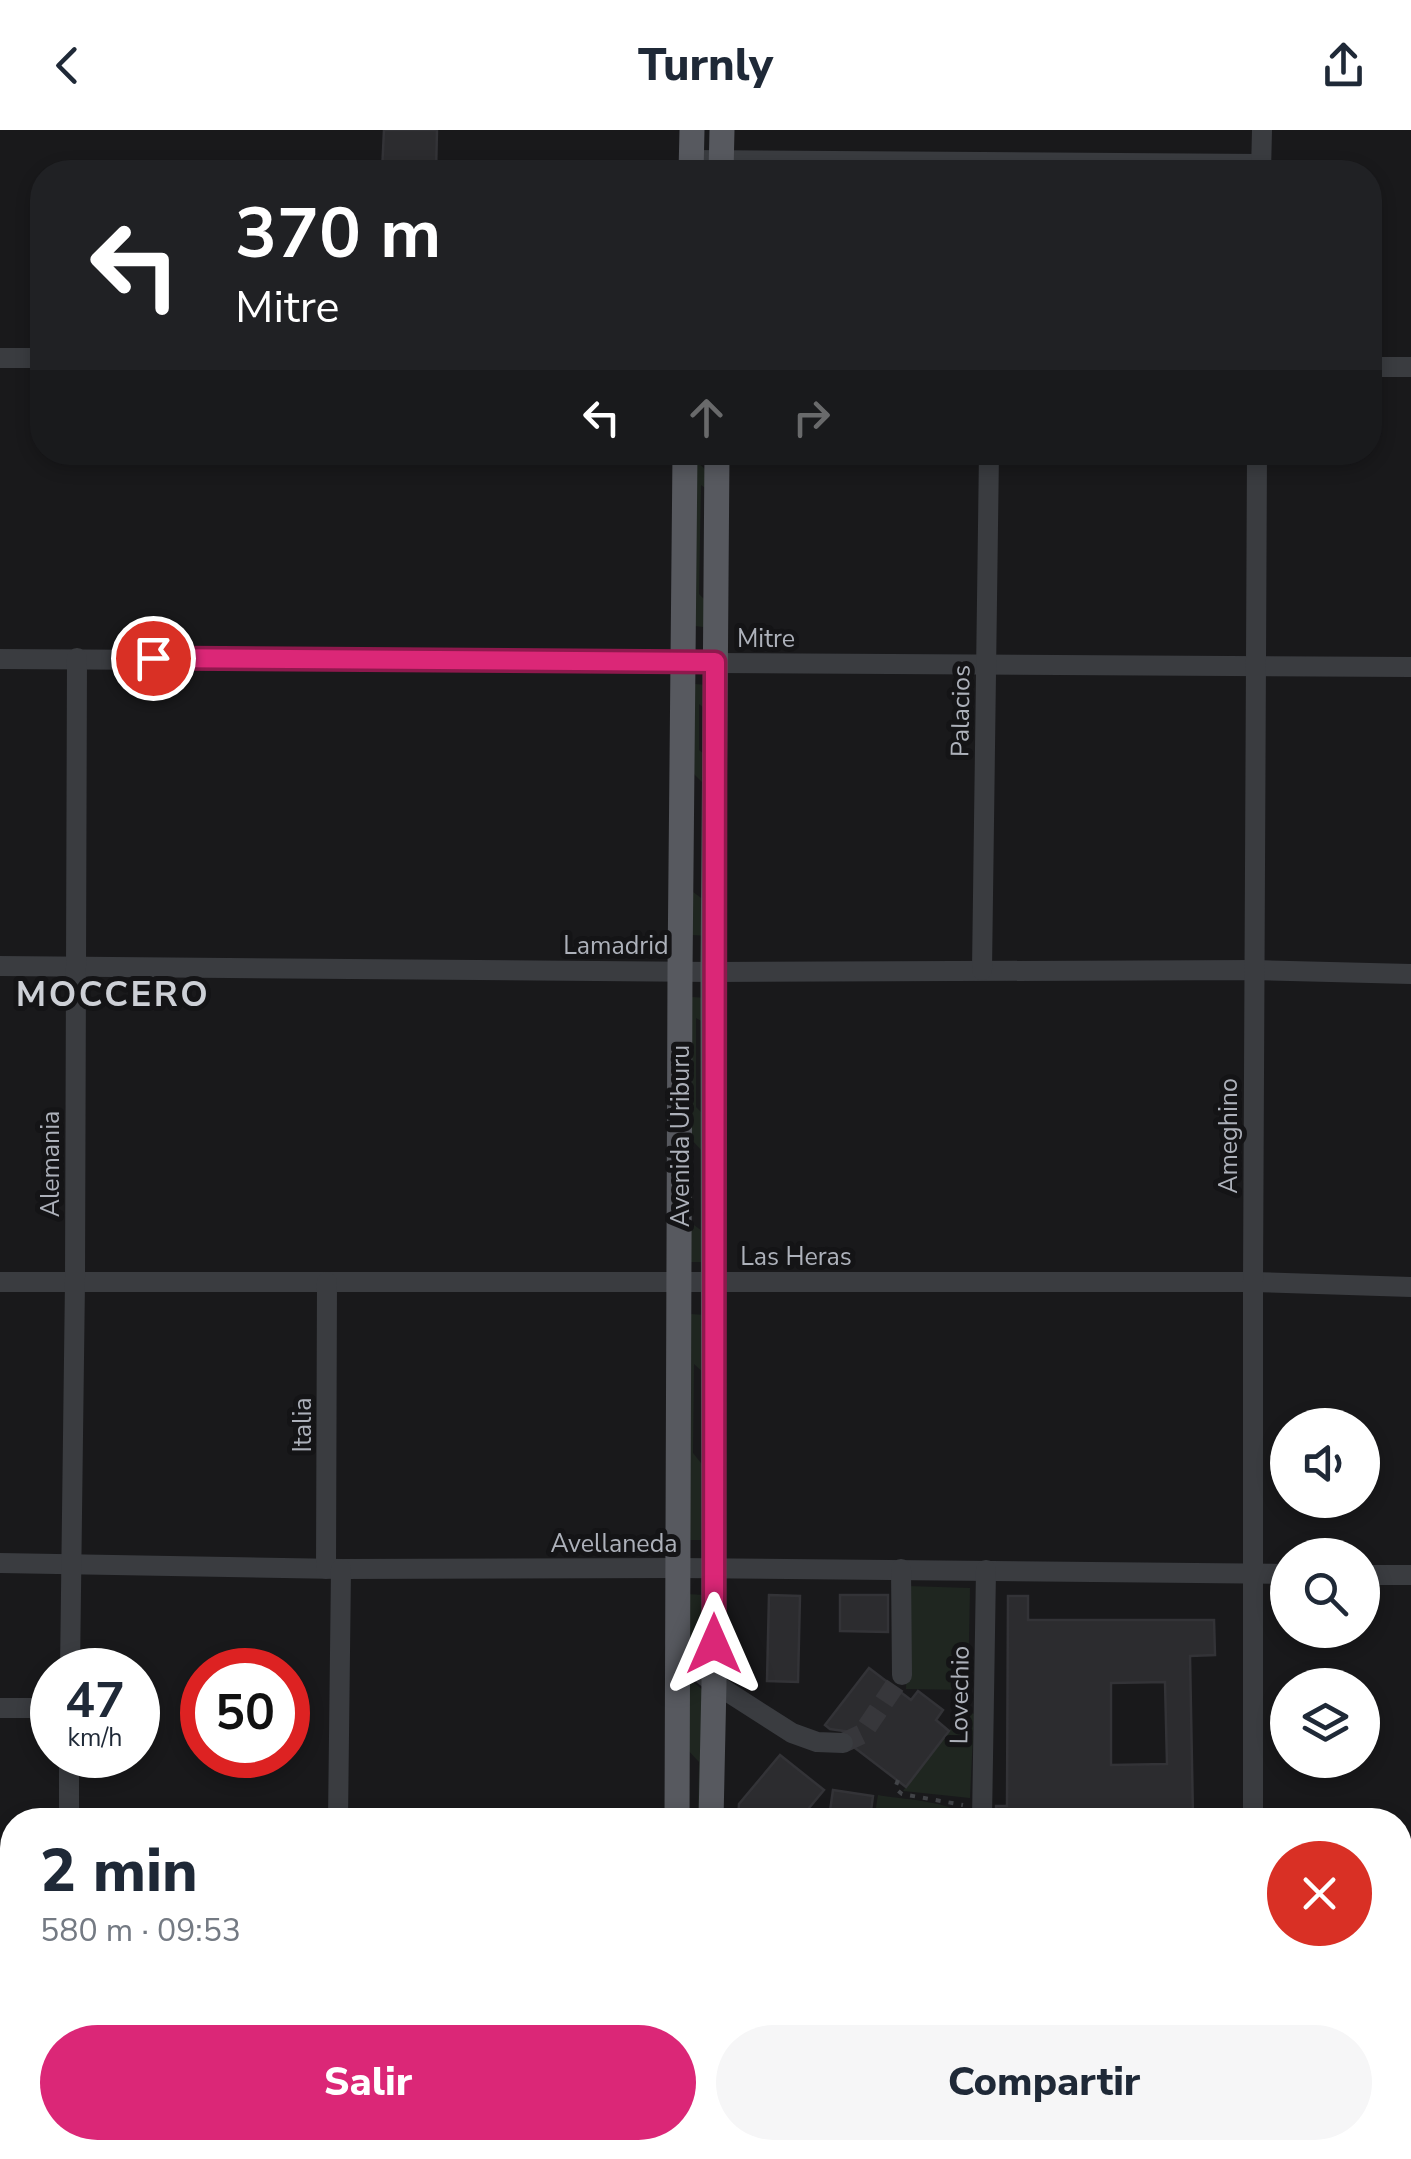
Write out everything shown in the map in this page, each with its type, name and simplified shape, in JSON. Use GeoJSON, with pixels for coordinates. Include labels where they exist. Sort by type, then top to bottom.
{"type":"FeatureCollection","features":[{"type":"Feature","properties":{"kind":"main road"},"geometry":{"type":"LineString","coordinates":[[691,160],[692,130]]}},
{"type":"Feature","properties":{"kind":"main road"},"geometry":{"type":"LineString","coordinates":[[721,160],[722,130]]}},
{"type":"Feature","properties":{"kind":"main road","name":"Avenida Uriburu"},"geometry":{"type":"LineString","coordinates":[[677,1808],[686,465]]}},
{"type":"Feature","properties":{"kind":"main road","name":"Avenida Uriburu"},"geometry":{"type":"LineString","coordinates":[[711,1808],[717,465]]}},
{"type":"Feature","properties":{"kind":"street"},"geometry":{"type":"LineString","coordinates":[[1261,160],[1262,130]]}},
{"type":"Feature","properties":{"kind":"street"},"geometry":{"type":"LineString","coordinates":[[0,358],[30,358]]}},
{"type":"Feature","properties":{"kind":"street"},"geometry":{"type":"LineString","coordinates":[[1382,367],[1411,367]]}},
{"type":"Feature","properties":{"kind":"street","name":"Palacios"},"geometry":{"type":"LineString","coordinates":[[982,970],[988,465]]}},
{"type":"Feature","properties":{"kind":"street","name":"Ameghino"},"geometry":{"type":"LineString","coordinates":[[1253,1808],[1257,465]]}},
{"type":"Feature","properties":{"kind":"street","name":"Alemania"},"geometry":{"type":"LineString","coordinates":[[70,1648],[78,658]]}},
{"type":"Feature","properties":{"kind":"street","name":"Mitre"},"geometry":{"type":"LineString","coordinates":[[0,659],[1411,667]]}},
{"type":"Feature","properties":{"kind":"street","name":"Lamadrid"},"geometry":{"type":"LineString","coordinates":[[0,966],[713,972],[1254,970],[1411,974]]}},
{"type":"Feature","properties":{"kind":"street","name":"Las Heras"},"geometry":{"type":"LineString","coordinates":[[0,1282],[1252,1282],[1411,1287]]}},
{"type":"Feature","properties":{"kind":"street","name":"Italia"},"geometry":{"type":"LineString","coordinates":[[327,1282],[338,1808]]}},
{"type":"Feature","properties":{"kind":"street","name":"Avellaneda"},"geometry":{"type":"LineString","coordinates":[[0,1563],[334,1569],[714,1568],[1270,1574]]}},
{"type":"Feature","properties":{"kind":"street"},"geometry":{"type":"LineString","coordinates":[[900,1569],[902,1674]]}},
{"type":"Feature","properties":{"kind":"street","name":"Lovechio"},"geometry":{"type":"LineString","coordinates":[[982,1808],[986,1570]]}},
{"type":"Feature","properties":{"kind":"street"},"geometry":{"type":"LineString","coordinates":[[1380,1575],[1411,1576]]}},
{"type":"Feature","properties":{"kind":"street"},"geometry":{"type":"LineString","coordinates":[[678,1656],[792,1733],[817,1742],[843,1743]]}},
{"type":"Feature","properties":{"kind":"street"},"geometry":{"type":"LineString","coordinates":[[0,1708],[30,1708]]}},
{"type":"Feature","properties":{"kind":"street"},"geometry":{"type":"LineString","coordinates":[[68,1808],[69,1778]]}},
{"type":"Feature","properties":{"kind":"path"},"geometry":{"type":"LineString","coordinates":[[898,1780],[895,1788],[902,1794],[958,1808]]}},
{"type":"Feature","properties":{"kind":"shaded area"},"geometry":{"type":"Polygon","coordinates":[[[696,465],[700,465],[707,471],[711,492],[701,485],[699,594],[711,606],[710,628],[695,626],[696,465]]]}},
{"type":"Feature","properties":{"kind":"shaded area"},"geometry":{"type":"Polygon","coordinates":[[[694,684],[710,685],[710,713],[699,704],[699,750],[710,759],[708,936],[692,935],[693,892],[704,900],[706,786],[694,774],[694,684]]]}},
{"type":"Feature","properties":{"kind":"shaded area"},"geometry":{"type":"Polygon","coordinates":[[[692,997],[708,998],[708,1025],[696,1018],[696,1107],[707,1118],[706,1262],[690,1262],[690,1222],[702,1231],[702,1151],[691,1139],[692,997]]]}},
{"type":"Feature","properties":{"kind":"shaded area"},"geometry":{"type":"Polygon","coordinates":[[[690,1314],[706,1315],[706,1375],[694,1364],[693,1453],[705,1468],[705,1540],[688,1540],[690,1314]]]}},
{"type":"Feature","properties":{"kind":"shaded area"},"geometry":{"type":"Polygon","coordinates":[[[908,1586],[970,1588],[968,1690],[906,1689],[908,1586]]]}},
{"type":"Feature","properties":{"kind":"shaded area"},"geometry":{"type":"Polygon","coordinates":[[[687,1594],[704,1595],[704,1667],[687,1649],[687,1594]]]}},
{"type":"Feature","properties":{"kind":"shaded area"},"geometry":{"type":"Polygon","coordinates":[[[687,1677],[704,1691],[703,1808],[698,1808],[699,1762],[686,1748],[687,1677]]]}},
{"type":"Feature","properties":{"kind":"shaded area"},"geometry":{"type":"Polygon","coordinates":[[[962,1714],[974,1714],[970,1798],[903,1791],[962,1714]]]}},
{"type":"Feature","properties":{"kind":"shaded area"},"geometry":{"type":"Polygon","coordinates":[[[878,1795],[952,1808],[876,1808],[878,1795]]]}},
{"type":"Feature","properties":{"kind":"building"},"geometry":{"type":"Polygon","coordinates":[[[384,130],[437,130],[436,160],[383,160],[384,130]]]}},
{"type":"Feature","properties":{"kind":"building"},"geometry":{"type":"Polygon","coordinates":[[[769,1595],[800,1596],[798,1682],[767,1681],[769,1595]]]}},
{"type":"Feature","properties":{"kind":"building"},"geometry":{"type":"Polygon","coordinates":[[[840,1595],[888,1595],[888,1632],[840,1631],[840,1595]]]}},
{"type":"Feature","properties":{"kind":"building"},"geometry":{"type":"Polygon","coordinates":[[[1008,1596],[1028,1596],[1028,1620],[1214,1620],[1215,1655],[1190,1656],[1193,1808],[996,1806],[1007,1806],[1008,1596]],[[1165,1682],[1111,1683],[1111,1765],[1167,1764],[1165,1682]]]}},
{"type":"Feature","properties":{"kind":"building"},"geometry":{"type":"Polygon","coordinates":[[[869,1668],[911,1700],[918,1691],[943,1710],[936,1720],[949,1731],[906,1787],[855,1748],[856,1738],[851,1732],[825,1725],[869,1668]]]}},
{"type":"Feature","properties":{"kind":"building"},"geometry":{"type":"Polygon","coordinates":[[[780,1755],[824,1790],[809,1808],[739,1808],[780,1755]]]}},
{"type":"Feature","properties":{"kind":"building"},"geometry":{"type":"Polygon","coordinates":[[[833,1790],[873,1796],[871,1808],[830,1808],[833,1790]]]}},
{"type":"Feature","properties":{"kind":"tunnel"},"geometry":{"type":"LineString","coordinates":[[843,1743],[862,1734],[902,1675]]}},
{"type":"Feature","properties":{"kind":"district","name":"MOCCERO"},"geometry":{"type":"Point","coordinates":[113,994]}},
{"type":"Feature","properties":{"kind":"route"},"geometry":{"type":"LineString","coordinates":[[153,658],[715,662],[714,1644]]}}]}
